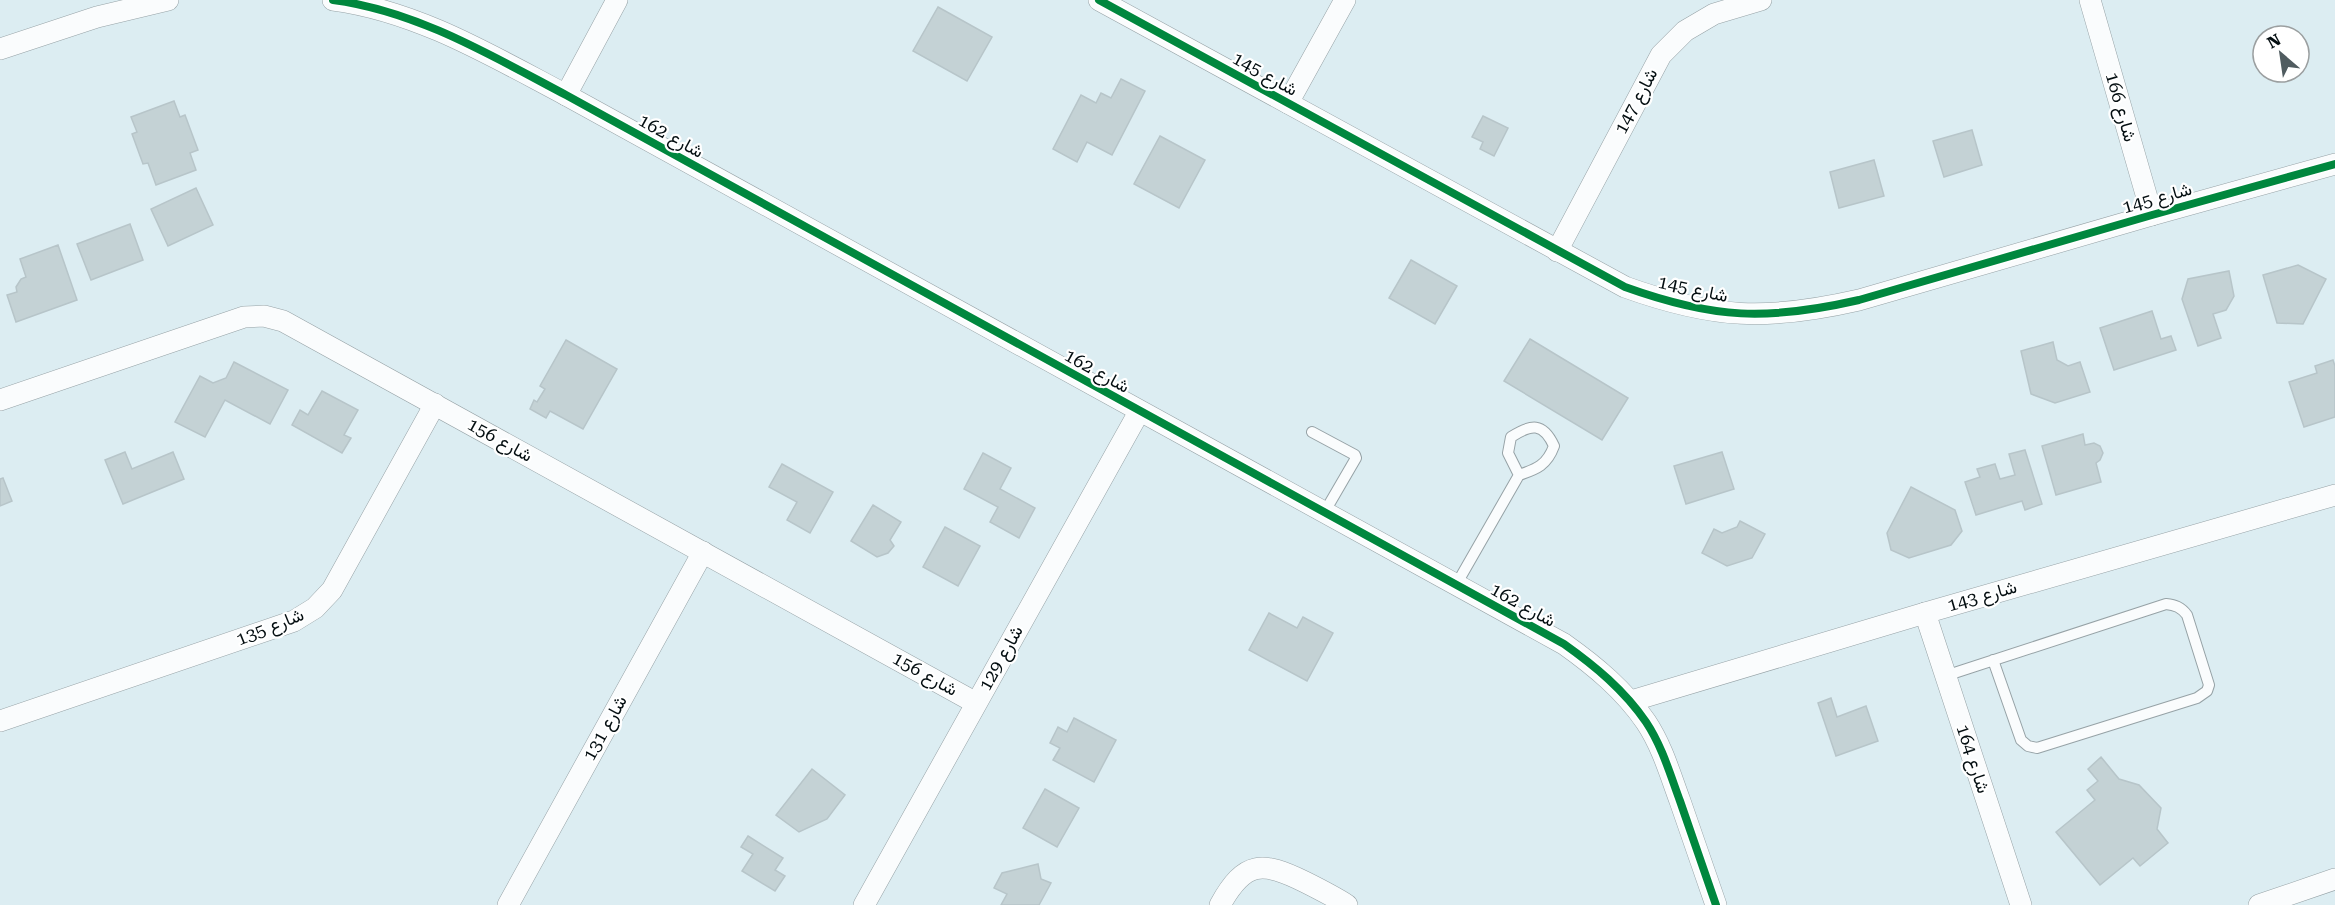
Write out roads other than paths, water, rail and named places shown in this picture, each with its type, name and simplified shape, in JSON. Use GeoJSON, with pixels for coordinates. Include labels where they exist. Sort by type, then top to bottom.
{"type":"FeatureCollection","features":[{"type":"Feature","properties":{"kind":"street"},"geometry":{"type":"LineString","coordinates":[[0,49],[97,17],[168,0]]}},
{"type":"Feature","properties":{"kind":"street","name":"شارع 162"},"geometry":{"type":"LineString","coordinates":[[333,0],[406,18],[464,42],[566,95],[1564,644],[1588,661],[1631,702],[1647,723],[1660,747],[1716,905]]}},
{"type":"Feature","properties":{"kind":"street"},"geometry":{"type":"LineString","coordinates":[[566,95],[617,0]]}},
{"type":"Feature","properties":{"kind":"street","name":"شارع 145"},"geometry":{"type":"LineString","coordinates":[[1099,0],[1625,287],[1670,303],[1717,312],[1765,315],[1813,311],[1860,300],[2335,164]]}},
{"type":"Feature","properties":{"kind":"street"},"geometry":{"type":"LineString","coordinates":[[1288,103],[1345,0]]}},
{"type":"Feature","properties":{"kind":"street","name":"شارع 147"},"geometry":{"type":"LineString","coordinates":[[1557,251],[1661,55],[1685,31],[1714,14],[1761,0]]}},
{"type":"Feature","properties":{"kind":"street","name":"شارع 166"},"geometry":{"type":"LineString","coordinates":[[2090,0],[2152,215]]}},
{"type":"Feature","properties":{"kind":"street","name":"شارع 156"},"geometry":{"type":"LineString","coordinates":[[0,400],[244,317],[264,316],[283,321],[976,703]]}},
{"type":"Feature","properties":{"kind":"street","name":"شارع 135"},"geometry":{"type":"LineString","coordinates":[[0,721],[294,621],[315,608],[332,590],[435,404]]}},
{"type":"Feature","properties":{"kind":"street","name":"شارع 129"},"geometry":{"type":"LineString","coordinates":[[864,905],[1139,412]]}},
{"type":"Feature","properties":{"kind":"street","name":"شارع 143"},"geometry":{"type":"LineString","coordinates":[[1631,702],[1925,613],[2335,495]]}},
{"type":"Feature","properties":{"kind":"street","name":"شارع 131"},"geometry":{"type":"LineString","coordinates":[[508,905],[703,552]]}},
{"type":"Feature","properties":{"kind":"street","name":"شارع 164"},"geometry":{"type":"LineString","coordinates":[[1925,613],[2021,905]]}},
{"type":"Feature","properties":{"kind":"street"},"geometry":{"type":"LineString","coordinates":[[1220,905],[1236,879],[1253,869],[1273,868],[1347,905]]}},
{"type":"Feature","properties":{"kind":"street"},"geometry":{"type":"LineString","coordinates":[[2259,905],[2335,879]]}},
{"type":"Feature","properties":{"kind":"lane"},"geometry":{"type":"LineString","coordinates":[[1456,585],[1519,474],[1541,467],[1550,457],[1554,446],[1549,436],[1539,428],[1526,427],[1511,437],[1508,453],[1519,474]]}},
{"type":"Feature","properties":{"kind":"lane"},"geometry":{"type":"LineString","coordinates":[[1312,432],[1354,454],[1356,458],[1324,513]]}},
{"type":"Feature","properties":{"kind":"lane"},"geometry":{"type":"LineString","coordinates":[[1945,676],[1992,660],[2166,604],[2174,604],[2187,615],[2209,685],[2207,691],[2197,698],[2037,748],[2028,746],[2021,740],[1992,660]]}}]}
